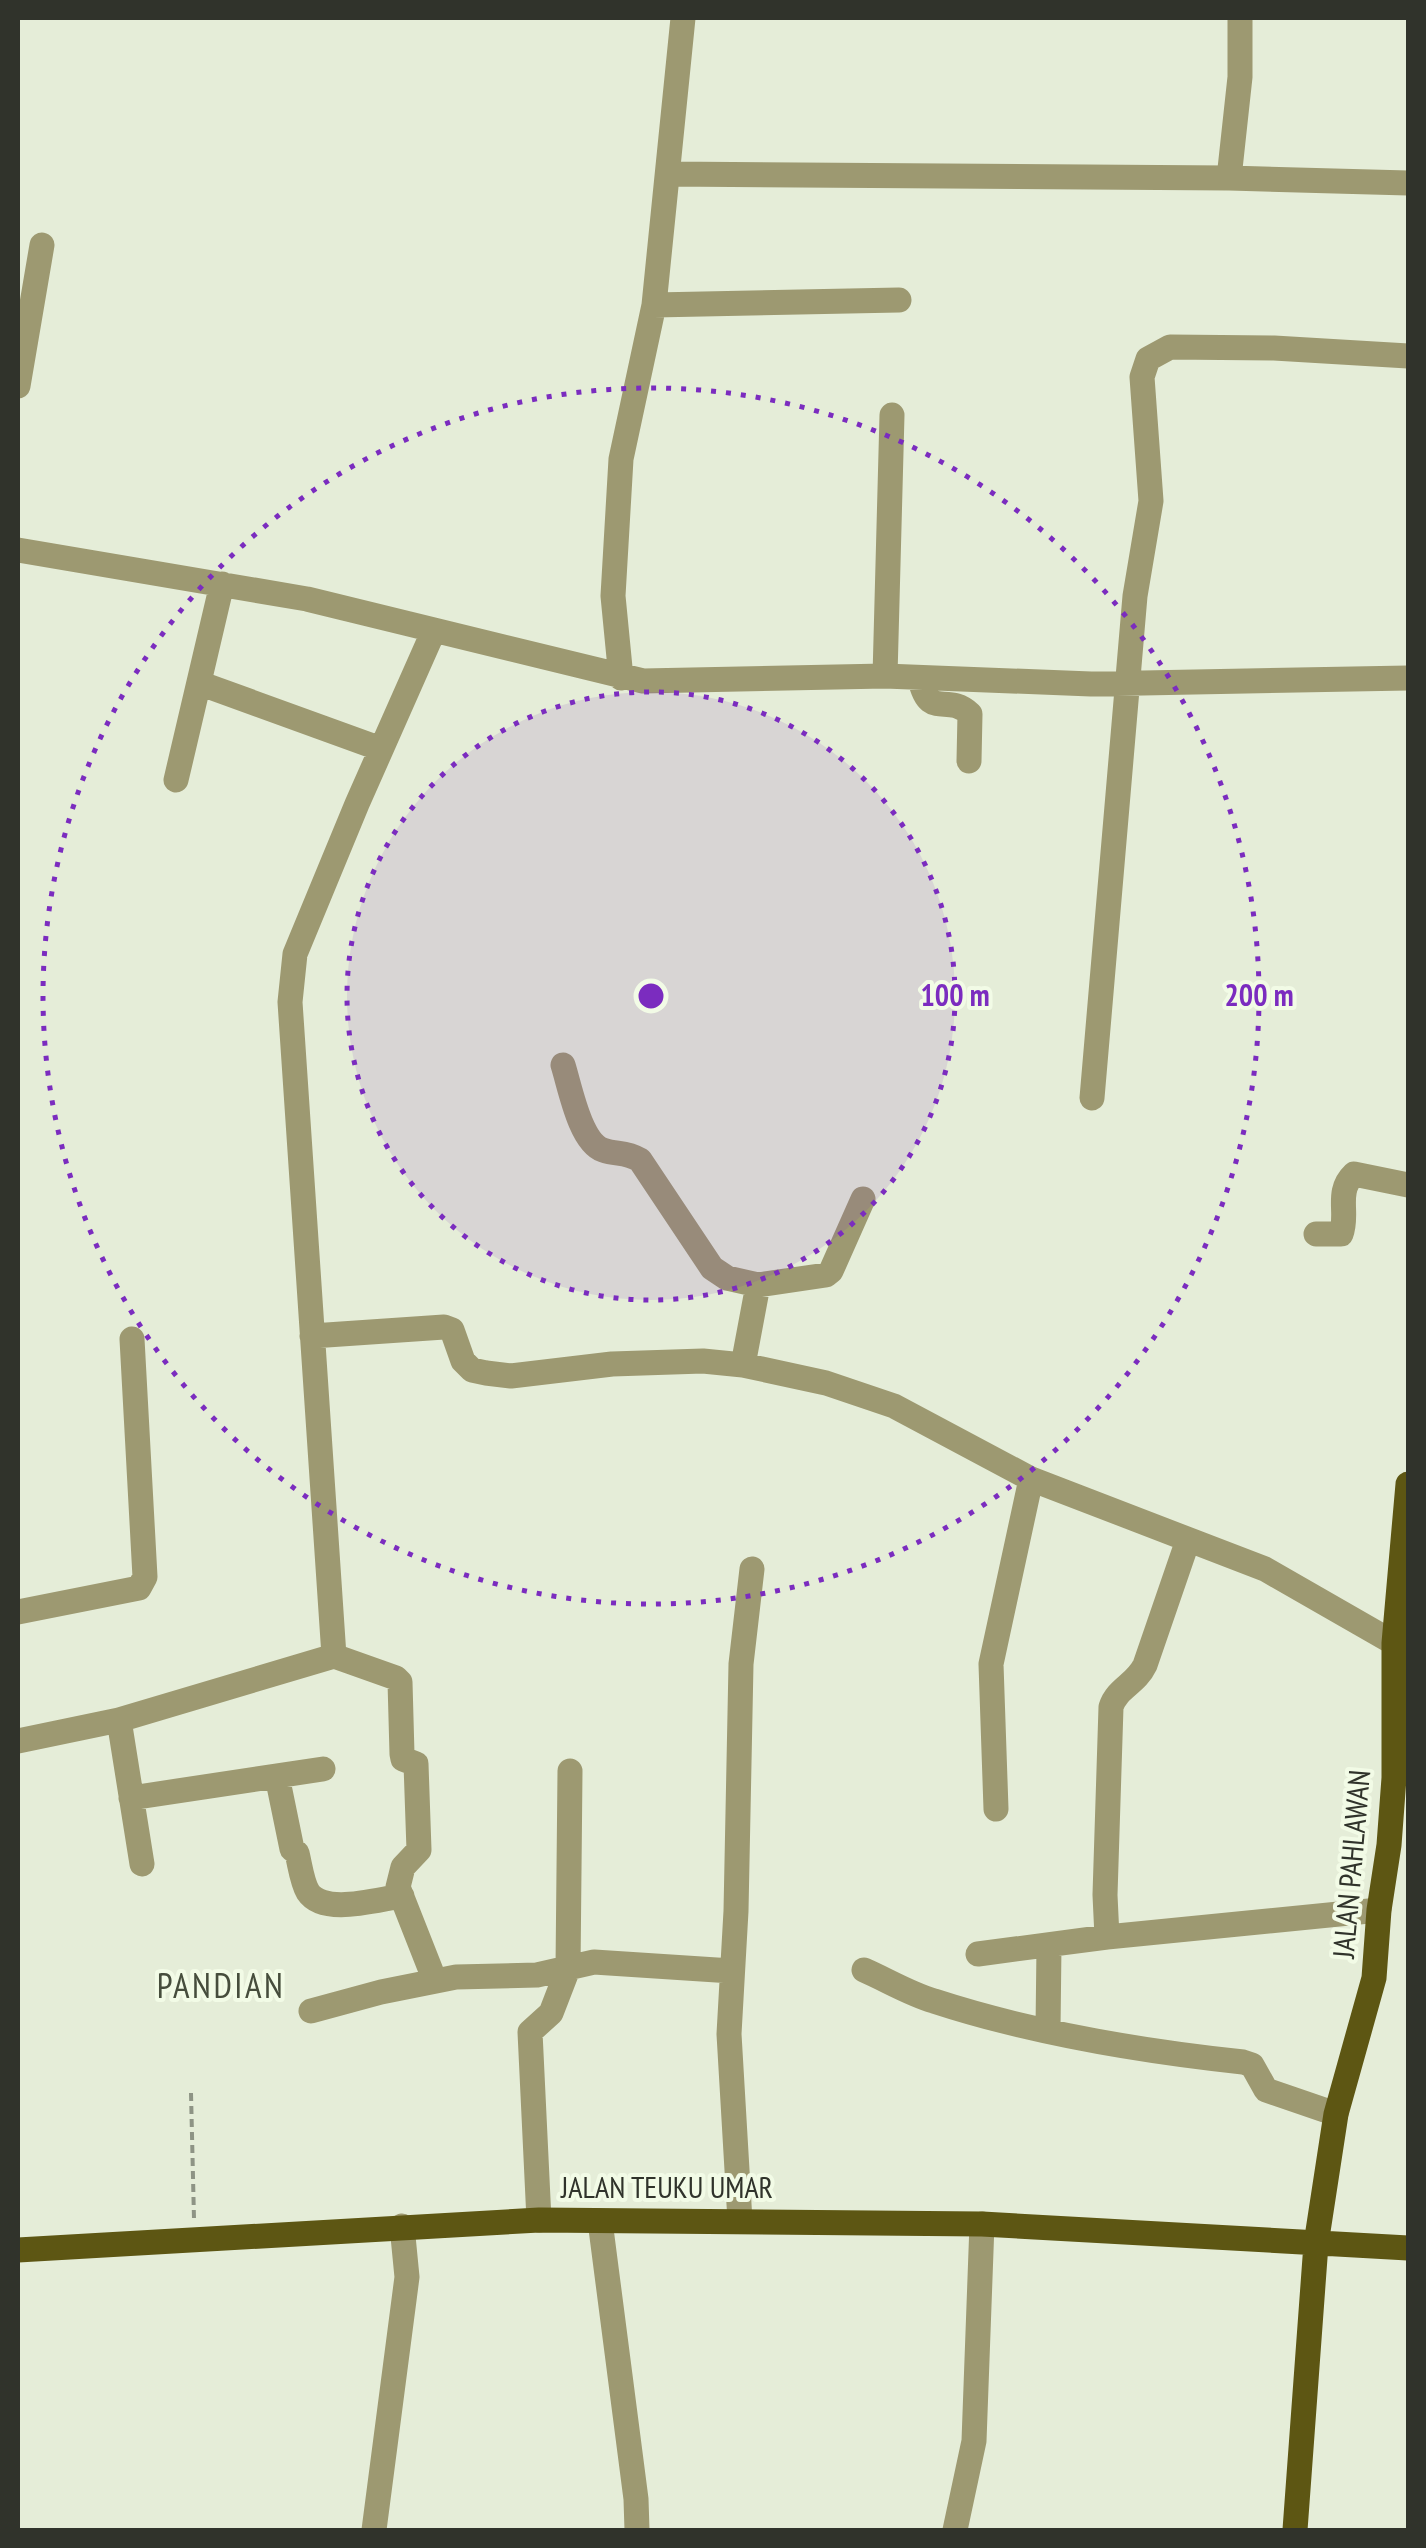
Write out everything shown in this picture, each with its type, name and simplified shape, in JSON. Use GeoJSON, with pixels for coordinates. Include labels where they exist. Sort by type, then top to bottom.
{"type":"FeatureCollection","features":[{"type":"Feature","properties":{"kind":"main road","name":"JALAN PAHLAWAN"},"geometry":{"type":"LineString","coordinates":[[1295,2530],[1316,2244],[1336,2114],[1374,1978],[1378,1910],[1389,1845],[1401,1720],[1394,1643],[1408,1484]]}},
{"type":"Feature","properties":{"kind":"main road","name":"JALAN TEUKU UMAR"},"geometry":{"type":"LineString","coordinates":[[18,2250],[539,2220],[982,2224],[1408,2248]]}},
{"type":"Feature","properties":{"kind":"street"},"geometry":{"type":"LineString","coordinates":[[620,678],[613,596],[621,459],[654,305],[683,18]]}},
{"type":"Feature","properties":{"kind":"street"},"geometry":{"type":"LineString","coordinates":[[1229,178],[1240,77],[1240,18]]}},
{"type":"Feature","properties":{"kind":"street"},"geometry":{"type":"LineString","coordinates":[[668,174],[1229,178],[1408,184]]}},
{"type":"Feature","properties":{"kind":"street"},"geometry":{"type":"LineString","coordinates":[[18,386],[42,245]]}},
{"type":"Feature","properties":{"kind":"street"},"geometry":{"type":"LineString","coordinates":[[654,305],[899,300]]}},
{"type":"Feature","properties":{"kind":"street"},"geometry":{"type":"LineString","coordinates":[[1092,1098],[1135,596],[1151,502],[1142,377],[1148,359],[1170,347],[1408,356]]}},
{"type":"Feature","properties":{"kind":"street"},"geometry":{"type":"LineString","coordinates":[[885,676],[892,415]]}},
{"type":"Feature","properties":{"kind":"street"},"geometry":{"type":"LineString","coordinates":[[18,550],[307,599],[513,647],[620,678],[677,682],[885,676],[1130,683],[1408,678]]}},
{"type":"Feature","properties":{"kind":"street"},"geometry":{"type":"LineString","coordinates":[[176,780],[222,584]]}},
{"type":"Feature","properties":{"kind":"street"},"geometry":{"type":"LineString","coordinates":[[334,1656],[291,979],[296,954],[434,630]]}},
{"type":"Feature","properties":{"kind":"street"},"geometry":{"type":"LineString","coordinates":[[920,679],[924,698],[930,703],[961,706],[970,714],[969,761]]}},
{"type":"Feature","properties":{"kind":"street"},"geometry":{"type":"LineString","coordinates":[[199,683],[381,750]]}},
{"type":"Feature","properties":{"kind":"street"},"geometry":{"type":"LineString","coordinates":[[563,1065],[586,1134],[604,1150],[626,1152],[640,1160],[712,1268],[727,1278],[758,1284],[826,1275],[863,1199]]}},
{"type":"Feature","properties":{"kind":"street"},"geometry":{"type":"LineString","coordinates":[[1316,1234],[1341,1234],[1345,1228],[1344,1188],[1354,1174],[1408,1185]]}},
{"type":"Feature","properties":{"kind":"street"},"geometry":{"type":"LineString","coordinates":[[742,1365],[758,1284]]}},
{"type":"Feature","properties":{"kind":"street"},"geometry":{"type":"LineString","coordinates":[[312,1336],[444,1327],[452,1330],[463,1361],[472,1370],[510,1376],[612,1364],[703,1361],[826,1383],[894,1406],[1031,1479],[1265,1569],[1394,1643]]}},
{"type":"Feature","properties":{"kind":"street"},"geometry":{"type":"LineString","coordinates":[[18,1612],[139,1588],[144,1577],[132,1339]]}},
{"type":"Feature","properties":{"kind":"street"},"geometry":{"type":"LineString","coordinates":[[996,1809],[991,1664],[1031,1479]]}},
{"type":"Feature","properties":{"kind":"street"},"geometry":{"type":"LineString","coordinates":[[1108,1937],[1105,1895],[1111,1707],[1114,1698],[1140,1676],[1188,1540]]}},
{"type":"Feature","properties":{"kind":"street"},"geometry":{"type":"LineString","coordinates":[[740,2220],[729,2034],[741,1664],[752,1568]]}},
{"type":"Feature","properties":{"kind":"street"},"geometry":{"type":"LineString","coordinates":[[18,1741],[119,1720],[334,1656],[396,1678],[400,1682],[403,1759],[416,1764],[419,1850],[399,1875],[402,1896],[435,1981]]}},
{"type":"Feature","properties":{"kind":"street"},"geometry":{"type":"LineString","coordinates":[[119,1720],[142,1864]]}},
{"type":"Feature","properties":{"kind":"street"},"geometry":{"type":"LineString","coordinates":[[132,1798],[323,1768]]}},
{"type":"Feature","properties":{"kind":"street"},"geometry":{"type":"LineString","coordinates":[[539,2220],[530,2032],[550,2013],[568,1969],[570,1771]]}},
{"type":"Feature","properties":{"kind":"street"},"geometry":{"type":"LineString","coordinates":[[278,1776],[292,1849],[297,1853],[307,1890],[314,1898],[337,1906],[402,1896]]}},
{"type":"Feature","properties":{"kind":"street"},"geometry":{"type":"LineString","coordinates":[[978,1954],[1378,1910]]}},
{"type":"Feature","properties":{"kind":"street"},"geometry":{"type":"LineString","coordinates":[[1048,2029],[1049,1946]]}},
{"type":"Feature","properties":{"kind":"street"},"geometry":{"type":"LineString","coordinates":[[310,2011],[435,1981],[474,1975],[538,1976],[612,1961],[732,1971]]}},
{"type":"Feature","properties":{"kind":"street"},"geometry":{"type":"LineString","coordinates":[[864,1970],[932,2001],[1136,2050],[1252,2065],[1266,2090],[1336,2114]]}},
{"type":"Feature","properties":{"kind":"street"},"geometry":{"type":"LineString","coordinates":[[600,2221],[637,2530]]}},
{"type":"Feature","properties":{"kind":"street"},"geometry":{"type":"LineString","coordinates":[[956,2530],[974,2441],[982,2224]]}},
{"type":"Feature","properties":{"kind":"street"},"geometry":{"type":"LineString","coordinates":[[374,2530],[407,2277],[402,2226]]}},
{"type":"Feature","properties":{"kind":"path"},"geometry":{"type":"LineString","coordinates":[[191,2092],[194,2239]]}},
{"type":"Feature","properties":{"kind":"district","name":"PANDIAN"},"geometry":{"type":"Point","coordinates":[221,1986]}}]}
